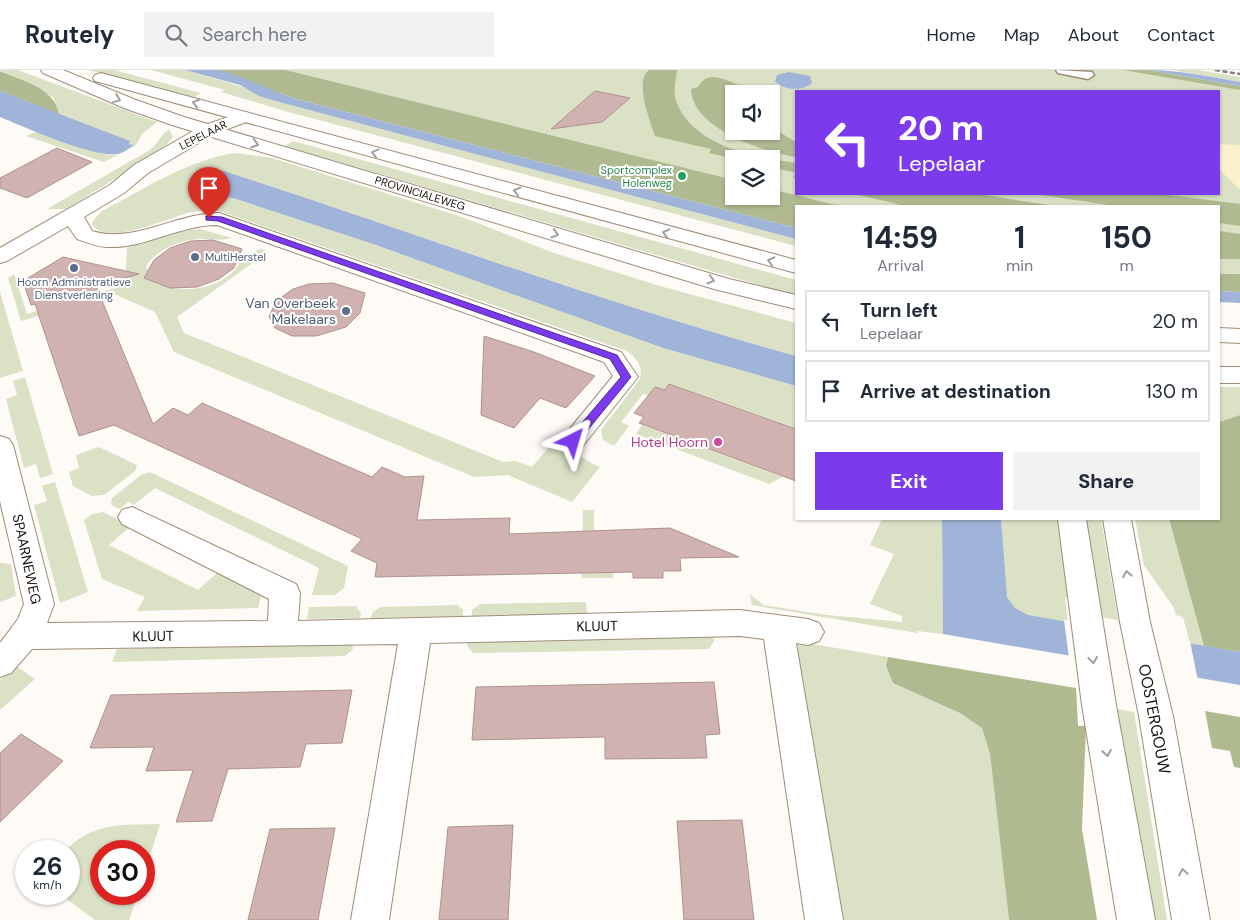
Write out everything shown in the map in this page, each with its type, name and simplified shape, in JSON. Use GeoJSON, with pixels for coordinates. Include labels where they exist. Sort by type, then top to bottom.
{"type":"FeatureCollection","features":[{"type":"Feature","properties":{"kind":"main road","name":"PROVINCIALEWEG"},"geometry":{"type":"LineString","coordinates":[[49,70],[130,104],[218,133],[722,284],[795,302]]}},
{"type":"Feature","properties":{"kind":"main road","name":"PROVINCIALEWEG"},"geometry":{"type":"LineString","coordinates":[[63,70],[158,92],[243,117],[795,267]]}},
{"type":"Feature","properties":{"kind":"main road","name":"LEPELAAR"},"geometry":{"type":"LineString","coordinates":[[0,257],[117,189],[156,174],[243,117]]}},
{"type":"Feature","properties":{"kind":"main road"},"geometry":{"type":"LineString","coordinates":[[72,214],[84,235],[106,241],[125,239],[199,219],[219,219],[613,357],[626,377],[573,441]]}},
{"type":"Feature","properties":{"kind":"main road"},"geometry":{"type":"LineString","coordinates":[[1220,336],[1240,336]]}},
{"type":"Feature","properties":{"kind":"main road"},"geometry":{"type":"LineString","coordinates":[[1220,375],[1240,375]]}},
{"type":"Feature","properties":{"kind":"main road","name":"SPAARNEWEG"},"geometry":{"type":"LineString","coordinates":[[0,445],[39,604],[35,619],[24,636],[0,663]]}},
{"type":"Feature","properties":{"kind":"main road"},"geometry":{"type":"LineString","coordinates":[[132,517],[285,593],[282,634]]}},
{"type":"Feature","properties":{"kind":"main road"},"geometry":{"type":"LineString","coordinates":[[1072,520],[1099,705],[1136,920]]}},
{"type":"Feature","properties":{"kind":"main road","name":"OOSTERGOUW"},"geometry":{"type":"LineString","coordinates":[[1117,520],[1135,622],[1156,716],[1191,920]]}},
{"type":"Feature","properties":{"kind":"main road","name":"KLUUT"},"geometry":{"type":"LineString","coordinates":[[24,636],[282,634],[740,623],[793,631],[824,920]]}},
{"type":"Feature","properties":{"kind":"main road"},"geometry":{"type":"LineString","coordinates":[[370,920],[416,631]]}},
{"type":"Feature","properties":{"kind":"lane"},"geometry":{"type":"LineString","coordinates":[[1062,70],[1088,75]]}},
{"type":"Feature","properties":{"kind":"green space"},"geometry":{"type":"Polygon","coordinates":[[[0,70],[18,70],[157,122],[142,134],[136,145],[104,162],[26,136],[36,132],[102,154],[116,155],[133,145],[128,143],[130,141],[59,114],[53,97],[0,70]]]}},
{"type":"Feature","properties":{"kind":"green space"},"geometry":{"type":"Polygon","coordinates":[[[89,70],[114,70],[201,93],[192,99],[89,70]]]}},
{"type":"Feature","properties":{"kind":"green space"},"geometry":{"type":"Polygon","coordinates":[[[151,70],[185,70],[240,86],[279,102],[795,239],[795,246],[292,113],[221,92],[225,90],[151,70]]]}},
{"type":"Feature","properties":{"kind":"green space"},"geometry":{"type":"Polygon","coordinates":[[[215,70],[285,70],[725,178],[725,205],[780,205],[780,191],[835,205],[795,205],[795,228],[296,99],[215,70]]]}},
{"type":"Feature","properties":{"kind":"green space","name":"Sportcomplex Holenweg"},"geometry":{"type":"Polygon","coordinates":[[[226,70],[1146,70],[1240,87],[1240,286],[1220,286],[1220,205],[795,205],[795,220],[739,205],[780,205],[780,150],[725,150],[725,201],[226,70]]]}},
{"type":"Feature","properties":{"kind":"green space"},"geometry":{"type":"Polygon","coordinates":[[[649,70],[677,70],[675,97],[682,114],[691,125],[703,134],[715,142],[735,150],[725,150],[725,157],[709,153],[711,149],[655,136],[644,102],[643,83],[645,75],[649,70]]]}},
{"type":"Feature","properties":{"kind":"green space"},"geometry":{"type":"Polygon","coordinates":[[[1123,70],[1149,70],[1240,86],[1240,90],[1123,70]]]}},
{"type":"Feature","properties":{"kind":"green space"},"geometry":{"type":"Polygon","coordinates":[[[1172,70],[1198,70],[1240,77],[1240,82],[1172,70]]]}},
{"type":"Feature","properties":{"kind":"green space"},"geometry":{"type":"Polygon","coordinates":[[[0,71],[44,91],[51,97],[59,114],[0,91],[0,71]]]}},
{"type":"Feature","properties":{"kind":"green space"},"geometry":{"type":"Polygon","coordinates":[[[712,77],[724,79],[738,85],[725,85],[725,132],[703,116],[694,103],[691,89],[698,87],[704,80],[712,77]]]}},
{"type":"Feature","properties":{"kind":"green space"},"geometry":{"type":"Polygon","coordinates":[[[169,129],[173,137],[162,150],[66,209],[47,209],[148,151],[169,129]]]}},
{"type":"Feature","properties":{"kind":"green space"},"geometry":{"type":"Polygon","coordinates":[[[780,132],[795,141],[795,157],[780,154],[780,150],[766,150],[740,140],[780,140],[780,132]]]}},
{"type":"Feature","properties":{"kind":"green space"},"geometry":{"type":"Polygon","coordinates":[[[293,141],[795,280],[795,296],[285,146],[293,141]]]}},
{"type":"Feature","properties":{"kind":"green space"},"geometry":{"type":"Polygon","coordinates":[[[235,153],[272,158],[462,217],[554,253],[660,286],[795,323],[795,356],[580,291],[224,171],[194,181],[199,183],[200,187],[373,244],[663,348],[795,386],[795,428],[670,384],[664,391],[655,387],[648,395],[643,394],[621,422],[629,426],[614,446],[603,440],[601,430],[640,379],[641,374],[634,356],[627,351],[219,211],[192,212],[125,232],[112,233],[100,231],[92,225],[93,221],[102,211],[167,176],[217,157],[235,153]]]}},
{"type":"Feature","properties":{"kind":"green space"},"geometry":{"type":"Polygon","coordinates":[[[780,160],[795,163],[795,173],[780,169],[780,160]]]}},
{"type":"Feature","properties":{"kind":"green space"},"geometry":{"type":"Polygon","coordinates":[[[859,195],[985,195],[1048,205],[901,205],[859,195]]]}},
{"type":"Feature","properties":{"kind":"green space"},"geometry":{"type":"Polygon","coordinates":[[[1042,195],[1170,195],[1240,204],[1240,226],[1220,223],[1220,205],[1108,205],[1042,195]]]}},
{"type":"Feature","properties":{"kind":"green space"},"geometry":{"type":"Polygon","coordinates":[[[200,229],[232,238],[222,240],[196,239],[171,246],[157,254],[146,266],[151,279],[162,285],[175,288],[203,287],[216,283],[228,276],[237,267],[243,255],[262,249],[268,252],[177,317],[184,333],[503,462],[515,461],[532,467],[549,447],[557,447],[570,450],[600,467],[572,502],[508,475],[474,477],[174,352],[155,312],[114,294],[21,321],[8,278],[14,274],[27,314],[125,285],[127,248],[189,230],[200,229]]]}},
{"type":"Feature","properties":{"kind":"green space"},"geometry":{"type":"Polygon","coordinates":[[[1220,231],[1240,234],[1240,259],[1220,259],[1220,231]]]}},
{"type":"Feature","properties":{"kind":"green space"},"geometry":{"type":"Polygon","coordinates":[[[1220,274],[1240,274],[1240,292],[1220,291],[1220,274]]]}},
{"type":"Feature","properties":{"kind":"green space"},"geometry":{"type":"Polygon","coordinates":[[[0,292],[23,371],[0,378],[0,292]]]}},
{"type":"Feature","properties":{"kind":"green space"},"geometry":{"type":"Polygon","coordinates":[[[25,377],[53,474],[40,478],[36,464],[24,468],[6,399],[17,395],[13,381],[25,377]]]}},
{"type":"Feature","properties":{"kind":"green space"},"geometry":{"type":"Polygon","coordinates":[[[1220,387],[1240,387],[1240,415],[1220,422],[1220,387]]]}},
{"type":"Feature","properties":{"kind":"green space"},"geometry":{"type":"Polygon","coordinates":[[[1240,415],[1240,652],[1204,646],[1169,520],[1220,520],[1220,422],[1240,415]]]}},
{"type":"Feature","properties":{"kind":"green space"},"geometry":{"type":"Polygon","coordinates":[[[642,425],[783,477],[769,484],[636,434],[642,425]]]}},
{"type":"Feature","properties":{"kind":"green space"},"geometry":{"type":"Polygon","coordinates":[[[99,447],[137,465],[135,471],[104,495],[92,496],[73,486],[69,472],[79,468],[76,455],[99,447]]]}},
{"type":"Feature","properties":{"kind":"green space"},"geometry":{"type":"Polygon","coordinates":[[[150,472],[348,566],[344,588],[335,595],[312,595],[319,568],[155,488],[134,505],[128,502],[120,509],[111,505],[112,498],[141,475],[150,472]]]}},
{"type":"Feature","properties":{"kind":"green space"},"geometry":{"type":"Polygon","coordinates":[[[55,482],[88,592],[60,603],[34,505],[47,501],[42,486],[55,482]]]}},
{"type":"Feature","properties":{"kind":"green space"},"geometry":{"type":"Polygon","coordinates":[[[583,510],[594,510],[594,556],[613,556],[613,578],[582,578],[583,510]]]}},
{"type":"Feature","properties":{"kind":"green space"},"geometry":{"type":"Polygon","coordinates":[[[103,512],[131,526],[109,545],[198,590],[219,571],[262,592],[258,608],[137,611],[145,597],[102,579],[84,520],[92,514],[103,512]]]}},
{"type":"Feature","properties":{"kind":"green space"},"geometry":{"type":"Polygon","coordinates":[[[882,520],[942,520],[943,634],[917,631],[917,633],[752,605],[750,594],[763,605],[827,615],[902,622],[902,616],[870,604],[894,554],[870,545],[882,520]]]}},
{"type":"Feature","properties":{"kind":"green space"},"geometry":{"type":"Polygon","coordinates":[[[1001,520],[1060,520],[1070,598],[1065,598],[1068,623],[1033,617],[1017,609],[1011,603],[1005,590],[1001,520]]]}},
{"type":"Feature","properties":{"kind":"green space"},"geometry":{"type":"Polygon","coordinates":[[[1085,520],[1101,520],[1118,620],[1100,617],[1085,520]]]}},
{"type":"Feature","properties":{"kind":"green space"},"geometry":{"type":"Polygon","coordinates":[[[1135,520],[1169,520],[1204,646],[1190,644],[1183,617],[1176,615],[1174,608],[1144,565],[1135,520]]]}},
{"type":"Feature","properties":{"kind":"green space"},"geometry":{"type":"Polygon","coordinates":[[[0,563],[11,564],[16,596],[0,602],[0,563]]]}},
{"type":"Feature","properties":{"kind":"green space"},"geometry":{"type":"Polygon","coordinates":[[[586,602],[587,614],[472,616],[472,610],[480,604],[586,602]]]}},
{"type":"Feature","properties":{"kind":"green space"},"geometry":{"type":"Polygon","coordinates":[[[458,605],[463,610],[463,617],[371,618],[373,612],[380,607],[458,605]]]}},
{"type":"Feature","properties":{"kind":"green space"},"geometry":{"type":"Polygon","coordinates":[[[356,606],[361,613],[360,618],[307,619],[309,607],[356,606]]]}},
{"type":"Feature","properties":{"kind":"green space"},"geometry":{"type":"Polygon","coordinates":[[[713,636],[714,641],[709,649],[473,653],[467,646],[468,641],[713,636]]]}},
{"type":"Feature","properties":{"kind":"green space"},"geometry":{"type":"Polygon","coordinates":[[[352,643],[353,649],[345,656],[112,662],[117,649],[352,643]]]}},
{"type":"Feature","properties":{"kind":"green space"},"geometry":{"type":"Polygon","coordinates":[[[807,643],[888,657],[886,666],[893,683],[960,713],[982,728],[990,754],[1009,920],[840,920],[795,648],[799,644],[807,643]]]}},
{"type":"Feature","properties":{"kind":"green space"},"geometry":{"type":"Polygon","coordinates":[[[888,657],[1076,688],[1078,726],[1086,726],[1082,829],[1097,920],[1009,920],[990,754],[982,728],[960,713],[893,683],[886,666],[888,657]]]}},
{"type":"Feature","properties":{"kind":"green space"},"geometry":{"type":"Polygon","coordinates":[[[16,666],[35,679],[0,710],[0,680],[16,666]]]}},
{"type":"Feature","properties":{"kind":"green space"},"geometry":{"type":"Polygon","coordinates":[[[1113,708],[1134,712],[1167,920],[1151,920],[1113,708]]]}},
{"type":"Feature","properties":{"kind":"green space"},"geometry":{"type":"Polygon","coordinates":[[[1205,711],[1240,717],[1240,768],[1234,767],[1230,751],[1212,748],[1205,711]]]}},
{"type":"Feature","properties":{"kind":"green space"},"geometry":{"type":"Polygon","coordinates":[[[160,824],[155,840],[90,840],[90,905],[134,905],[129,920],[95,920],[75,905],[80,905],[80,840],[78,840],[97,830],[121,825],[160,824]]]}},
{"type":"Feature","properties":{"kind":"sand"},"geometry":{"type":"Polygon","coordinates":[[[1220,144],[1240,145],[1240,190],[1220,170],[1220,144]]]}},
{"type":"Feature","properties":{"kind":"water"},"geometry":{"type":"Polygon","coordinates":[[[185,70],[216,70],[226,72],[296,99],[795,228],[795,239],[279,102],[259,96],[240,85],[185,70]]]}},
{"type":"Feature","properties":{"kind":"water"},"geometry":{"type":"Polygon","coordinates":[[[1149,70],[1206,76],[1240,82],[1240,86],[1149,70]]]}},
{"type":"Feature","properties":{"kind":"water"},"geometry":{"type":"Polygon","coordinates":[[[789,72],[810,76],[812,83],[803,88],[793,89],[778,84],[775,81],[777,75],[789,72]]]}},
{"type":"Feature","properties":{"kind":"water"},"geometry":{"type":"Polygon","coordinates":[[[0,91],[130,141],[129,144],[134,145],[119,154],[106,154],[76,147],[42,134],[0,117],[0,91]]]}},
{"type":"Feature","properties":{"kind":"water"},"geometry":{"type":"Polygon","coordinates":[[[209,170],[216,172],[224,171],[580,291],[795,356],[795,386],[663,348],[373,244],[233,198],[217,195],[218,193],[197,186],[198,182],[193,180],[209,170]]]}},
{"type":"Feature","properties":{"kind":"water"},"geometry":{"type":"Polygon","coordinates":[[[1220,291],[1240,292],[1240,303],[1220,302],[1220,291]]]}},
{"type":"Feature","properties":{"kind":"water"},"geometry":{"type":"Polygon","coordinates":[[[942,520],[1001,520],[1007,597],[1015,608],[1028,615],[1240,652],[1240,685],[943,634],[942,520]]]}},
{"type":"Feature","properties":{"kind":"pier"},"geometry":{"type":"Polygon","coordinates":[[[1064,620],[1190,641],[1198,681],[1069,658],[1064,620]]]}},
{"type":"Feature","properties":{"kind":"building"},"geometry":{"type":"Polygon","coordinates":[[[595,91],[630,98],[602,122],[551,129],[595,91]]]}},
{"type":"Feature","properties":{"kind":"building"},"geometry":{"type":"Polygon","coordinates":[[[57,148],[92,162],[27,198],[0,188],[0,178],[57,148]]]}},
{"type":"Feature","properties":{"kind":"building"},"geometry":{"type":"Polygon","coordinates":[[[213,240],[242,249],[234,268],[219,279],[197,287],[170,288],[144,278],[154,260],[170,248],[191,241],[213,240]]]}},
{"type":"Feature","properties":{"kind":"building"},"geometry":{"type":"Polygon","coordinates":[[[63,257],[139,274],[96,286],[153,424],[173,408],[188,415],[202,403],[372,477],[382,467],[405,477],[424,476],[417,520],[510,518],[509,534],[670,528],[739,557],[680,558],[681,571],[663,571],[663,578],[633,578],[633,572],[375,577],[377,563],[351,551],[362,539],[114,425],[79,436],[35,304],[31,305],[23,281],[63,257]]]}},
{"type":"Feature","properties":{"kind":"building"},"geometry":{"type":"Polygon","coordinates":[[[333,283],[365,293],[360,313],[346,327],[316,336],[292,336],[275,328],[269,317],[276,301],[293,289],[309,284],[333,283]]]}},
{"type":"Feature","properties":{"kind":"building"},"geometry":{"type":"Polygon","coordinates":[[[484,336],[534,352],[595,376],[566,408],[540,398],[514,428],[481,415],[484,336]]]}},
{"type":"Feature","properties":{"kind":"building"},"geometry":{"type":"Polygon","coordinates":[[[669,384],[795,429],[795,481],[639,423],[644,417],[634,413],[655,387],[665,390],[669,384]]]}},
{"type":"Feature","properties":{"kind":"building"},"geometry":{"type":"Polygon","coordinates":[[[714,682],[720,734],[705,735],[707,758],[605,759],[605,737],[472,740],[476,687],[714,682]]]}},
{"type":"Feature","properties":{"kind":"building"},"geometry":{"type":"Polygon","coordinates":[[[352,690],[342,743],[306,744],[300,767],[228,769],[212,821],[176,822],[193,770],[146,771],[154,747],[90,748],[111,695],[352,690]]]}},
{"type":"Feature","properties":{"kind":"building"},"geometry":{"type":"Polygon","coordinates":[[[21,734],[63,761],[0,822],[0,753],[21,734]]]}},
{"type":"Feature","properties":{"kind":"building"},"geometry":{"type":"Polygon","coordinates":[[[742,820],[754,920],[684,920],[677,821],[742,820]]]}},
{"type":"Feature","properties":{"kind":"building"},"geometry":{"type":"Polygon","coordinates":[[[513,825],[508,920],[439,920],[448,827],[513,825]]]}},
{"type":"Feature","properties":{"kind":"building"},"geometry":{"type":"Polygon","coordinates":[[[335,828],[318,920],[248,920],[270,829],[335,828]]]}},
{"type":"Feature","properties":{"kind":"railway"},"geometry":{"type":"LineString","coordinates":[[1215,70],[1240,74]]}},
{"type":"Feature","properties":{"kind":"place","name":"Sportcomplex Holenweg"},"geometry":{"type":"Point","coordinates":[682,176]}},
{"type":"Feature","properties":{"kind":"place","name":"MultiHerstel"},"geometry":{"type":"Point","coordinates":[195,257]}},
{"type":"Feature","properties":{"kind":"place","name":"Hoorn Administratieve Dienstverlening"},"geometry":{"type":"Point","coordinates":[74,268]}},
{"type":"Feature","properties":{"kind":"place","name":"Van Overbeek Makelaars"},"geometry":{"type":"Point","coordinates":[346,311]}},
{"type":"Feature","properties":{"kind":"place","name":"Hotel Hoorn"},"geometry":{"type":"Point","coordinates":[718,442]}},
{"type":"Feature","properties":{"kind":"route"},"geometry":{"type":"LineString","coordinates":[[209,218],[219,219],[613,357],[626,377],[573,441]]}}]}
